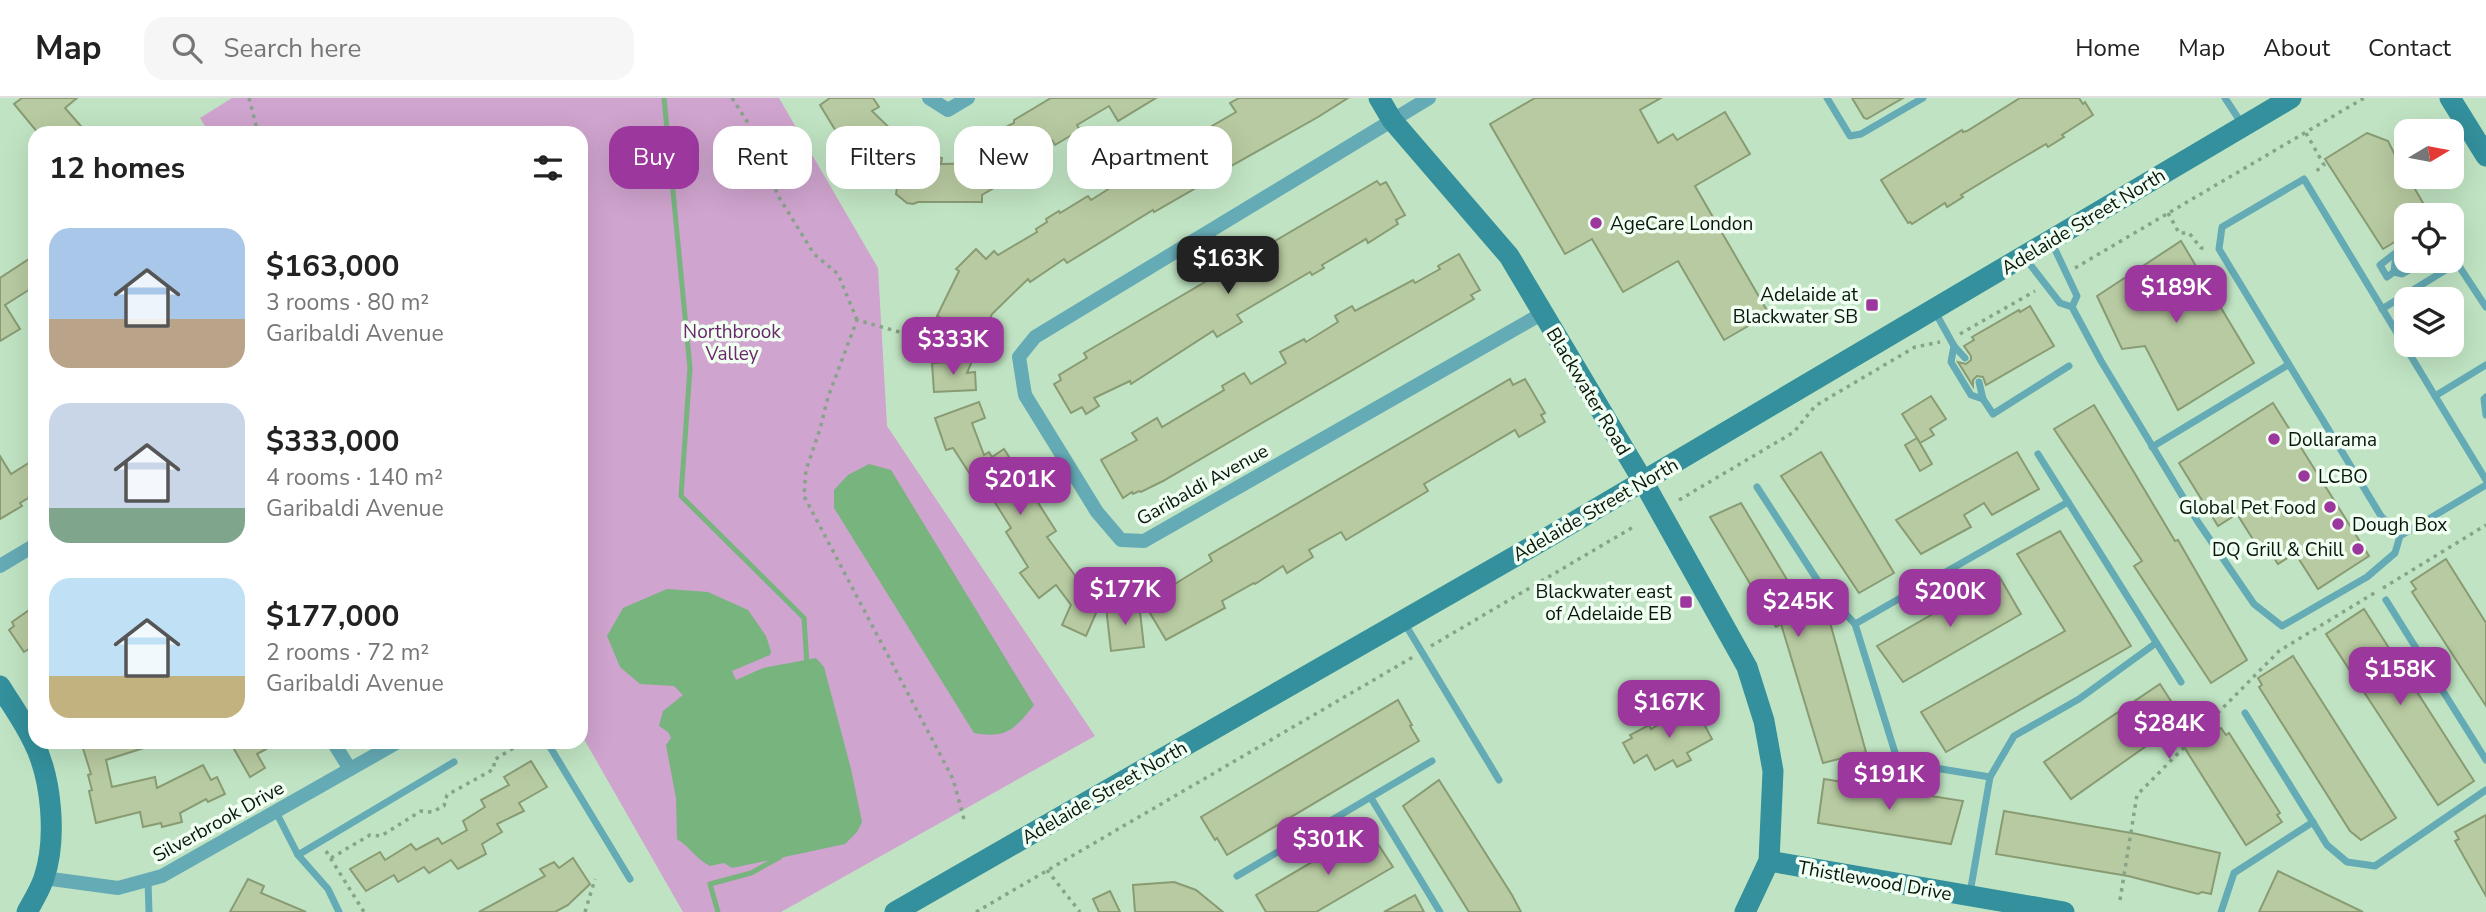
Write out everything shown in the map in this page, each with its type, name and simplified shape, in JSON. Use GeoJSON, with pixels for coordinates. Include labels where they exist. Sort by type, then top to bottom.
{"type":"FeatureCollection","features":[{"type":"Feature","properties":{"kind":"main road","name":"Blackwater Road"},"geometry":{"type":"LineString","coordinates":[[1379,98],[1392,120],[1509,256],[1643,481],[1747,667],[1764,721],[1773,771],[1769,861],[1745,912]]}},
{"type":"Feature","properties":{"kind":"main road","name":"Adelaide Street North"},"geometry":{"type":"LineString","coordinates":[[895,912],[1643,481],[2291,98]]}},
{"type":"Feature","properties":{"kind":"main road"},"geometry":{"type":"LineString","coordinates":[[2449,98],[2486,156]]}},
{"type":"Feature","properties":{"kind":"main road"},"geometry":{"type":"LineString","coordinates":[[0,686],[28,733]]}},
{"type":"Feature","properties":{"kind":"main road"},"geometry":{"type":"LineString","coordinates":[[27,912],[44,878],[50,836],[45,769],[36,749]]}},
{"type":"Feature","properties":{"kind":"main road","name":"Thistlewood Drive"},"geometry":{"type":"LineString","coordinates":[[1769,861],[2064,912]]}},
{"type":"Feature","properties":{"kind":"street"},"geometry":{"type":"LineString","coordinates":[[929,98],[948,110],[968,98]]}},
{"type":"Feature","properties":{"kind":"street","name":"Garibaldi Avenue"},"geometry":{"type":"LineString","coordinates":[[1429,98],[1035,337],[1018,357],[1025,395],[1097,512],[1121,540],[1144,541],[1543,313]]}},
{"type":"Feature","properties":{"kind":"street"},"geometry":{"type":"LineString","coordinates":[[0,566],[28,549]]}},
{"type":"Feature","properties":{"kind":"street"},"geometry":{"type":"LineString","coordinates":[[337,749],[350,769]]}},
{"type":"Feature","properties":{"kind":"street","name":"Silverbrook Drive"},"geometry":{"type":"LineString","coordinates":[[44,878],[118,888],[162,876],[386,749]]}},
{"type":"Feature","properties":{"kind":"lane"},"geometry":{"type":"LineString","coordinates":[[1827,98],[1850,136],[1861,134],[1923,98]]}},
{"type":"Feature","properties":{"kind":"lane"},"geometry":{"type":"LineString","coordinates":[[2225,98],[2244,126]]}},
{"type":"Feature","properties":{"kind":"lane"},"geometry":{"type":"LineString","coordinates":[[2024,256],[2060,303],[2072,307],[2198,522],[2254,604],[2282,626],[2367,577],[2395,553],[2400,536],[2486,483],[2304,179],[2222,227],[2219,249],[2381,516],[2400,536]]}},
{"type":"Feature","properties":{"kind":"lane"},"geometry":{"type":"LineString","coordinates":[[2050,240],[2077,296],[2072,307]]}},
{"type":"Feature","properties":{"kind":"lane"},"geometry":{"type":"LineString","coordinates":[[2394,254],[2380,265],[2387,277],[2394,272]]}},
{"type":"Feature","properties":{"kind":"lane"},"geometry":{"type":"LineString","coordinates":[[2382,309],[2441,273]]}},
{"type":"Feature","properties":{"kind":"lane"},"geometry":{"type":"LineString","coordinates":[[2464,273],[2486,307]]}},
{"type":"Feature","properties":{"kind":"lane"},"geometry":{"type":"LineString","coordinates":[[1934,309],[1952,343],[1965,358]]}},
{"type":"Feature","properties":{"kind":"lane"},"geometry":{"type":"LineString","coordinates":[[1952,343],[1951,362],[1971,395],[1983,399]]}},
{"type":"Feature","properties":{"kind":"lane"},"geometry":{"type":"LineString","coordinates":[[2152,446],[2288,365]]}},
{"type":"Feature","properties":{"kind":"lane"},"geometry":{"type":"LineString","coordinates":[[2435,396],[2486,365]]}},
{"type":"Feature","properties":{"kind":"lane"},"geometry":{"type":"LineString","coordinates":[[1979,382],[1983,399],[1993,414],[2069,366]]}},
{"type":"Feature","properties":{"kind":"lane"},"geometry":{"type":"LineString","coordinates":[[2486,397],[2486,415]]}},
{"type":"Feature","properties":{"kind":"lane"},"geometry":{"type":"LineString","coordinates":[[2038,454],[2181,682]]}},
{"type":"Feature","properties":{"kind":"lane"},"geometry":{"type":"LineString","coordinates":[[1757,487],[1825,592],[1855,624],[1898,759],[1990,777]]}},
{"type":"Feature","properties":{"kind":"lane"},"geometry":{"type":"LineString","coordinates":[[1855,624],[2068,502]]}},
{"type":"Feature","properties":{"kind":"lane"},"geometry":{"type":"LineString","coordinates":[[2386,600],[2486,760]]}},
{"type":"Feature","properties":{"kind":"lane"},"geometry":{"type":"LineString","coordinates":[[1403,620],[1499,780]]}},
{"type":"Feature","properties":{"kind":"lane"},"geometry":{"type":"LineString","coordinates":[[1970,896],[1990,777],[2014,736],[2079,699],[2156,643]]}},
{"type":"Feature","properties":{"kind":"lane"},"geometry":{"type":"LineString","coordinates":[[2245,713],[2327,845],[2347,862],[2375,866],[2486,790]]}},
{"type":"Feature","properties":{"kind":"lane"},"geometry":{"type":"LineString","coordinates":[[551,749],[630,879]]}},
{"type":"Feature","properties":{"kind":"lane"},"geometry":{"type":"LineString","coordinates":[[1237,876],[1432,761]]}},
{"type":"Feature","properties":{"kind":"lane"},"geometry":{"type":"LineString","coordinates":[[298,855],[454,762]]}},
{"type":"Feature","properties":{"kind":"lane"},"geometry":{"type":"LineString","coordinates":[[1371,798],[1440,912]]}},
{"type":"Feature","properties":{"kind":"lane"},"geometry":{"type":"LineString","coordinates":[[276,811],[298,855],[328,889],[339,912]]}},
{"type":"Feature","properties":{"kind":"lane"},"geometry":{"type":"LineString","coordinates":[[2221,912],[2234,873],[2313,822]]}},
{"type":"Feature","properties":{"kind":"lane"},"geometry":{"type":"LineString","coordinates":[[148,880],[149,912]]}},
{"type":"Feature","properties":{"kind":"path"},"geometry":{"type":"LineString","coordinates":[[249,98],[256,126]]}},
{"type":"Feature","properties":{"kind":"path"},"geometry":{"type":"LineString","coordinates":[[732,98],[761,143],[777,194],[814,254],[838,274],[857,320],[828,397],[806,470],[804,496],[953,779],[964,819]]}},
{"type":"Feature","properties":{"kind":"path"},"geometry":{"type":"LineString","coordinates":[[2066,273],[2364,98]]}},
{"type":"Feature","properties":{"kind":"path"},"geometry":{"type":"LineString","coordinates":[[2304,179],[2324,165],[2305,132]]}},
{"type":"Feature","properties":{"kind":"path"},"geometry":{"type":"LineString","coordinates":[[2168,213],[2179,233],[2189,233],[2201,248],[2219,249]]}},
{"type":"Feature","properties":{"kind":"path"},"geometry":{"type":"LineString","coordinates":[[1679,500],[1794,432],[1815,406],[1915,347],[1952,343],[2046,284]]}},
{"type":"Feature","properties":{"kind":"path"},"geometry":{"type":"LineString","coordinates":[[857,320],[995,359]]}},
{"type":"Feature","properties":{"kind":"path"},"geometry":{"type":"LineString","coordinates":[[2120,900],[2137,795],[2279,651],[2486,525]]}},
{"type":"Feature","properties":{"kind":"path"},"geometry":{"type":"LineString","coordinates":[[976,912],[1635,526]]}},
{"type":"Feature","properties":{"kind":"path"},"geometry":{"type":"LineString","coordinates":[[331,858],[370,835],[381,836],[421,811],[432,812],[444,806],[447,795],[494,769],[494,760],[512,749]]}},
{"type":"Feature","properties":{"kind":"path"},"geometry":{"type":"LineString","coordinates":[[320,841],[364,912]]}},
{"type":"Feature","properties":{"kind":"path"},"geometry":{"type":"LineString","coordinates":[[1047,870],[1080,912]]}},
{"type":"Feature","properties":{"kind":"path"},"geometry":{"type":"LineString","coordinates":[[585,912],[596,879]]}},
{"type":"Feature","properties":{"kind":"green space","name":"Northbrook Valley"},"geometry":{"type":"Polygon","coordinates":[[[232,98],[779,98],[795,126],[713,126],[713,189],[812,189],[812,155],[826,179],[826,189],[832,189],[878,268],[887,426],[1095,736],[781,912],[683,912],[588,746],[588,126],[205,126],[200,118],[232,98]]]}},
{"type":"Feature","properties":{"kind":"shaded area"},"geometry":{"type":"Polygon","coordinates":[[[869,464],[891,470],[1034,705],[1009,730],[994,735],[974,733],[834,508],[834,490],[848,475],[869,464]]]}},
{"type":"Feature","properties":{"kind":"shaded area"},"geometry":{"type":"Polygon","coordinates":[[[667,589],[708,592],[748,610],[766,636],[771,651],[770,655],[732,671],[736,680],[763,668],[816,658],[824,667],[862,822],[857,832],[845,844],[732,868],[724,863],[710,866],[677,839],[676,798],[666,745],[671,738],[668,732],[659,726],[663,711],[683,695],[674,686],[640,684],[620,667],[607,636],[623,608],[667,589]]]}},
{"type":"Feature","properties":{"kind":"building"},"geometry":{"type":"Polygon","coordinates":[[[22,98],[77,98],[65,108],[81,126],[32,126],[14,104],[22,98]]]}},
{"type":"Feature","properties":{"kind":"building"},"geometry":{"type":"Polygon","coordinates":[[[830,98],[873,98],[879,107],[872,111],[888,126],[833,126],[820,105],[830,98]]]}},
{"type":"Feature","properties":{"kind":"building"},"geometry":{"type":"Polygon","coordinates":[[[1051,98],[1156,98],[1118,121],[1109,106],[1078,126],[1067,126],[1067,138],[1055,145],[1053,126],[1008,126],[1014,123],[1014,120],[1051,98]]]}},
{"type":"Feature","properties":{"kind":"building"},"geometry":{"type":"Polygon","coordinates":[[[1239,98],[1348,98],[1232,166],[1232,126],[1212,126],[1236,112],[1230,103],[1239,98]]]}},
{"type":"Feature","properties":{"kind":"building","name":"AgeCare London"},"geometry":{"type":"Polygon","coordinates":[[[1535,98],[1661,98],[1640,110],[1658,143],[1673,134],[1677,140],[1725,112],[1750,154],[1695,186],[1769,314],[1724,340],[1678,261],[1623,292],[1592,239],[1565,254],[1490,124],[1535,98]]]}},
{"type":"Feature","properties":{"kind":"building"},"geometry":{"type":"Polygon","coordinates":[[[1852,98],[1903,98],[1867,119],[1852,98]]]}},
{"type":"Feature","properties":{"kind":"building"},"geometry":{"type":"Polygon","coordinates":[[[2020,98],[2079,98],[2093,115],[2062,135],[2064,137],[2012,164],[1961,195],[1963,197],[1947,207],[1945,203],[1912,224],[1908,223],[1881,180],[2020,98]]]}},
{"type":"Feature","properties":{"kind":"building"},"geometry":{"type":"Polygon","coordinates":[[[2367,133],[2388,141],[2394,153],[2394,189],[2415,189],[2423,203],[2394,203],[2394,242],[2383,249],[2325,159],[2367,133]]]}},
{"type":"Feature","properties":{"kind":"building"},"geometry":{"type":"Polygon","coordinates":[[[940,158],[941,164],[954,164],[954,189],[992,189],[982,195],[982,202],[913,204],[907,203],[896,194],[897,189],[940,189],[940,158]]]}},
{"type":"Feature","properties":{"kind":"building"},"geometry":{"type":"Polygon","coordinates":[[[1377,181],[1380,185],[1386,182],[1405,215],[1396,220],[1398,224],[1368,243],[1366,239],[1322,265],[1324,268],[1312,275],[1310,272],[1237,315],[1242,322],[1217,337],[1213,331],[1131,384],[1130,381],[1094,398],[1099,406],[1086,414],[1082,407],[1071,413],[1054,384],[1061,380],[1059,375],[1087,358],[1084,353],[1377,181]]]}},
{"type":"Feature","properties":{"kind":"building"},"geometry":{"type":"Polygon","coordinates":[[[1109,189],[1194,189],[1154,212],[1153,210],[1067,263],[1064,259],[1030,282],[1028,279],[992,314],[979,341],[958,331],[960,327],[937,316],[959,271],[956,269],[976,249],[986,259],[994,251],[998,255],[1037,232],[1036,229],[1047,222],[1046,219],[1059,211],[1060,213],[1088,196],[1091,200],[1109,189]]]}},
{"type":"Feature","properties":{"kind":"building"},"geometry":{"type":"Polygon","coordinates":[[[2181,241],[2254,363],[2178,410],[2145,346],[2122,349],[2097,296],[2181,241]]]}},
{"type":"Feature","properties":{"kind":"building"},"geometry":{"type":"Polygon","coordinates":[[[1459,254],[1480,290],[1471,295],[1474,299],[1163,481],[1123,498],[1101,460],[1137,440],[1132,433],[1157,418],[1162,427],[1224,390],[1222,386],[1244,373],[1251,384],[1286,363],[1280,352],[1304,339],[1306,342],[1338,322],[1335,316],[1352,306],[1355,311],[1413,280],[1415,283],[1459,254]]]}},
{"type":"Feature","properties":{"kind":"building"},"geometry":{"type":"Polygon","coordinates":[[[28,260],[28,290],[5,305],[20,329],[0,341],[0,278],[28,260]]]}},
{"type":"Feature","properties":{"kind":"building"},"geometry":{"type":"Polygon","coordinates":[[[2030,306],[2054,346],[1986,385],[1983,377],[1977,376],[1973,380],[1973,386],[1958,362],[1966,364],[1971,360],[1964,346],[1974,340],[1972,337],[2030,306]]]}},
{"type":"Feature","properties":{"kind":"building"},"geometry":{"type":"Polygon","coordinates":[[[972,361],[967,373],[975,372],[976,390],[934,392],[932,363],[972,361]]]}},
{"type":"Feature","properties":{"kind":"building"},"geometry":{"type":"Polygon","coordinates":[[[1510,379],[1513,385],[1525,379],[1545,413],[1541,415],[1545,422],[1519,437],[1515,430],[1424,484],[1428,491],[1346,540],[1341,532],[1309,550],[1313,557],[1287,573],[1283,566],[1222,601],[1225,608],[1166,640],[1144,603],[1212,561],[1209,555],[1510,379]]]}},
{"type":"Feature","properties":{"kind":"building"},"geometry":{"type":"Polygon","coordinates":[[[1931,396],[1946,419],[1930,429],[1934,435],[1920,443],[1902,414],[1931,396]]]}},
{"type":"Feature","properties":{"kind":"building"},"geometry":{"type":"Polygon","coordinates":[[[979,402],[985,418],[972,423],[984,455],[989,452],[992,457],[1004,449],[1056,531],[1047,537],[1082,585],[1104,595],[1086,636],[1062,625],[1071,605],[1056,585],[1039,598],[1020,573],[1028,567],[1006,532],[1011,528],[982,482],[977,485],[953,448],[946,450],[935,418],[979,402]]]}},
{"type":"Feature","properties":{"kind":"building"},"geometry":{"type":"Polygon","coordinates":[[[2273,403],[2369,556],[2318,589],[2295,553],[2278,564],[2270,552],[2264,557],[2237,514],[2218,526],[2179,463],[2273,403]]]}},
{"type":"Feature","properties":{"kind":"building"},"geometry":{"type":"Polygon","coordinates":[[[2094,405],[2175,541],[2178,540],[2247,660],[2211,683],[2134,566],[2142,561],[2054,429],[2094,405]]]}},
{"type":"Feature","properties":{"kind":"building"},"geometry":{"type":"Polygon","coordinates":[[[1917,438],[1932,464],[1920,471],[1905,445],[1917,438]]]}},
{"type":"Feature","properties":{"kind":"building"},"geometry":{"type":"Polygon","coordinates":[[[1821,452],[1894,573],[1859,593],[1781,476],[1821,452]]]}},
{"type":"Feature","properties":{"kind":"building"},"geometry":{"type":"Polygon","coordinates":[[[2017,452],[2039,489],[1992,515],[1984,503],[1964,515],[1971,527],[1921,554],[1896,520],[2017,452]]]}},
{"type":"Feature","properties":{"kind":"building"},"geometry":{"type":"Polygon","coordinates":[[[0,456],[11,474],[28,463],[28,498],[20,503],[22,506],[0,519],[0,456]]]}},
{"type":"Feature","properties":{"kind":"building"},"geometry":{"type":"Polygon","coordinates":[[[1741,503],[1813,623],[1829,619],[1866,752],[1823,763],[1781,624],[1776,627],[1710,517],[1741,503]]]}},
{"type":"Feature","properties":{"kind":"building"},"geometry":{"type":"Polygon","coordinates":[[[2060,531],[2131,646],[1946,752],[1921,712],[2065,631],[2017,554],[2060,531]]]}},
{"type":"Feature","properties":{"kind":"building"},"geometry":{"type":"Polygon","coordinates":[[[2446,559],[2486,623],[2486,706],[2412,592],[2416,589],[2411,582],[2446,559]]]}},
{"type":"Feature","properties":{"kind":"building"},"geometry":{"type":"Polygon","coordinates":[[[1999,576],[2021,614],[1903,682],[1877,646],[1999,576]]]}},
{"type":"Feature","properties":{"kind":"building"},"geometry":{"type":"Polygon","coordinates":[[[1139,603],[1144,647],[1111,651],[1106,607],[1139,603]]]}},
{"type":"Feature","properties":{"kind":"building"},"geometry":{"type":"Polygon","coordinates":[[[2364,609],[2474,781],[2438,805],[2326,634],[2364,609]]]}},
{"type":"Feature","properties":{"kind":"building"},"geometry":{"type":"Polygon","coordinates":[[[28,611],[28,649],[24,652],[9,630],[14,626],[12,622],[28,611]]]}},
{"type":"Feature","properties":{"kind":"building"},"geometry":{"type":"Polygon","coordinates":[[[2293,656],[2396,818],[2361,840],[2350,831],[2259,687],[2262,685],[2258,678],[2293,656]]]}},
{"type":"Feature","properties":{"kind":"building"},"geometry":{"type":"Polygon","coordinates":[[[2160,684],[2198,743],[2221,728],[2226,735],[2229,733],[2280,813],[2277,815],[2282,822],[2246,845],[2172,728],[2071,799],[2044,762],[2160,684]]]}},
{"type":"Feature","properties":{"kind":"building"},"geometry":{"type":"Polygon","coordinates":[[[1398,700],[1419,741],[1227,855],[1201,817],[1398,700]]]}},
{"type":"Feature","properties":{"kind":"building"},"geometry":{"type":"Polygon","coordinates":[[[1695,707],[1712,739],[1687,753],[1691,760],[1677,767],[1673,760],[1655,770],[1647,755],[1634,763],[1623,743],[1632,738],[1630,735],[1649,725],[1651,729],[1695,707]]]}},
{"type":"Feature","properties":{"kind":"building"},"geometry":{"type":"Polygon","coordinates":[[[83,749],[140,749],[106,760],[112,787],[155,777],[157,788],[203,765],[211,780],[217,777],[225,794],[208,802],[206,799],[180,813],[182,822],[162,827],[161,823],[143,827],[140,812],[96,823],[89,791],[92,790],[88,775],[91,774],[83,749]]]}},
{"type":"Feature","properties":{"kind":"building"},"geometry":{"type":"Polygon","coordinates":[[[234,749],[266,749],[257,754],[265,768],[250,777],[234,749]]]}},
{"type":"Feature","properties":{"kind":"building"},"geometry":{"type":"Polygon","coordinates":[[[531,761],[547,787],[519,803],[524,811],[497,824],[502,832],[482,844],[486,854],[458,869],[451,860],[429,873],[424,867],[398,882],[394,875],[366,891],[350,869],[380,852],[385,860],[411,844],[416,850],[438,838],[442,844],[467,830],[463,821],[485,807],[481,800],[509,785],[504,777],[531,761]]]}},
{"type":"Feature","properties":{"kind":"building"},"geometry":{"type":"Polygon","coordinates":[[[1824,779],[1963,801],[1951,844],[1818,823],[1824,779]]]}},
{"type":"Feature","properties":{"kind":"building"},"geometry":{"type":"Polygon","coordinates":[[[1439,780],[1521,912],[1469,912],[1403,806],[1439,780]]]}},
{"type":"Feature","properties":{"kind":"building"},"geometry":{"type":"Polygon","coordinates":[[[2004,811],[2137,834],[2220,853],[2211,894],[2198,894],[2128,876],[1996,854],[2004,811]]]}},
{"type":"Feature","properties":{"kind":"building"},"geometry":{"type":"Polygon","coordinates":[[[2486,815],[2486,896],[2455,841],[2459,839],[2455,832],[2486,815]]]}},
{"type":"Feature","properties":{"kind":"building"},"geometry":{"type":"Polygon","coordinates":[[[1368,829],[1393,867],[1316,912],[1266,912],[1256,895],[1368,829]]]}},
{"type":"Feature","properties":{"kind":"building"},"geometry":{"type":"Polygon","coordinates":[[[573,858],[590,884],[568,905],[555,912],[479,912],[545,876],[540,869],[554,862],[559,868],[573,858]]]}},
{"type":"Feature","properties":{"kind":"building"},"geometry":{"type":"Polygon","coordinates":[[[2278,871],[2363,912],[2259,912],[2278,871]]]}},
{"type":"Feature","properties":{"kind":"building"},"geometry":{"type":"Polygon","coordinates":[[[248,879],[264,886],[261,893],[306,912],[230,912],[248,879]]]}},
{"type":"Feature","properties":{"kind":"building"},"geometry":{"type":"Polygon","coordinates":[[[1174,882],[1196,890],[1223,912],[1135,912],[1133,885],[1174,882]]]}},
{"type":"Feature","properties":{"kind":"building"},"geometry":{"type":"Polygon","coordinates":[[[1110,891],[1120,912],[1099,912],[1093,899],[1110,891]]]}},
{"type":"Feature","properties":{"kind":"building"},"geometry":{"type":"Polygon","coordinates":[[[1415,895],[1424,912],[1384,912],[1415,895]]]}},
{"type":"Feature","properties":{"kind":"waterway"},"geometry":{"type":"LineString","coordinates":[[664,98],[690,368],[681,496],[804,618],[807,665]]}},
{"type":"Feature","properties":{"kind":"waterway"},"geometry":{"type":"LineString","coordinates":[[718,912],[710,884],[751,873],[780,857],[782,851]]}},
{"type":"Feature","properties":{"kind":"place","name":"AgeCare London"},"geometry":{"type":"Point","coordinates":[1596,223]}},
{"type":"Feature","properties":{"kind":"place","name":"Adelaide at Blackwater SB"},"geometry":{"type":"Point","coordinates":[1872,305]}},
{"type":"Feature","properties":{"kind":"place","name":"Dollarama"},"geometry":{"type":"Point","coordinates":[2274,439]}},
{"type":"Feature","properties":{"kind":"place","name":"LCBO"},"geometry":{"type":"Point","coordinates":[2304,476]}},
{"type":"Feature","properties":{"kind":"place","name":"Global Pet Food"},"geometry":{"type":"Point","coordinates":[2330,507]}},
{"type":"Feature","properties":{"kind":"place","name":"Dough Box"},"geometry":{"type":"Point","coordinates":[2338,524]}},
{"type":"Feature","properties":{"kind":"place","name":"DQ Grill & Chill"},"geometry":{"type":"Point","coordinates":[2358,549]}},
{"type":"Feature","properties":{"kind":"place","name":"Blackwater east of Adelaide EB"},"geometry":{"type":"Point","coordinates":[1686,602]}}]}
